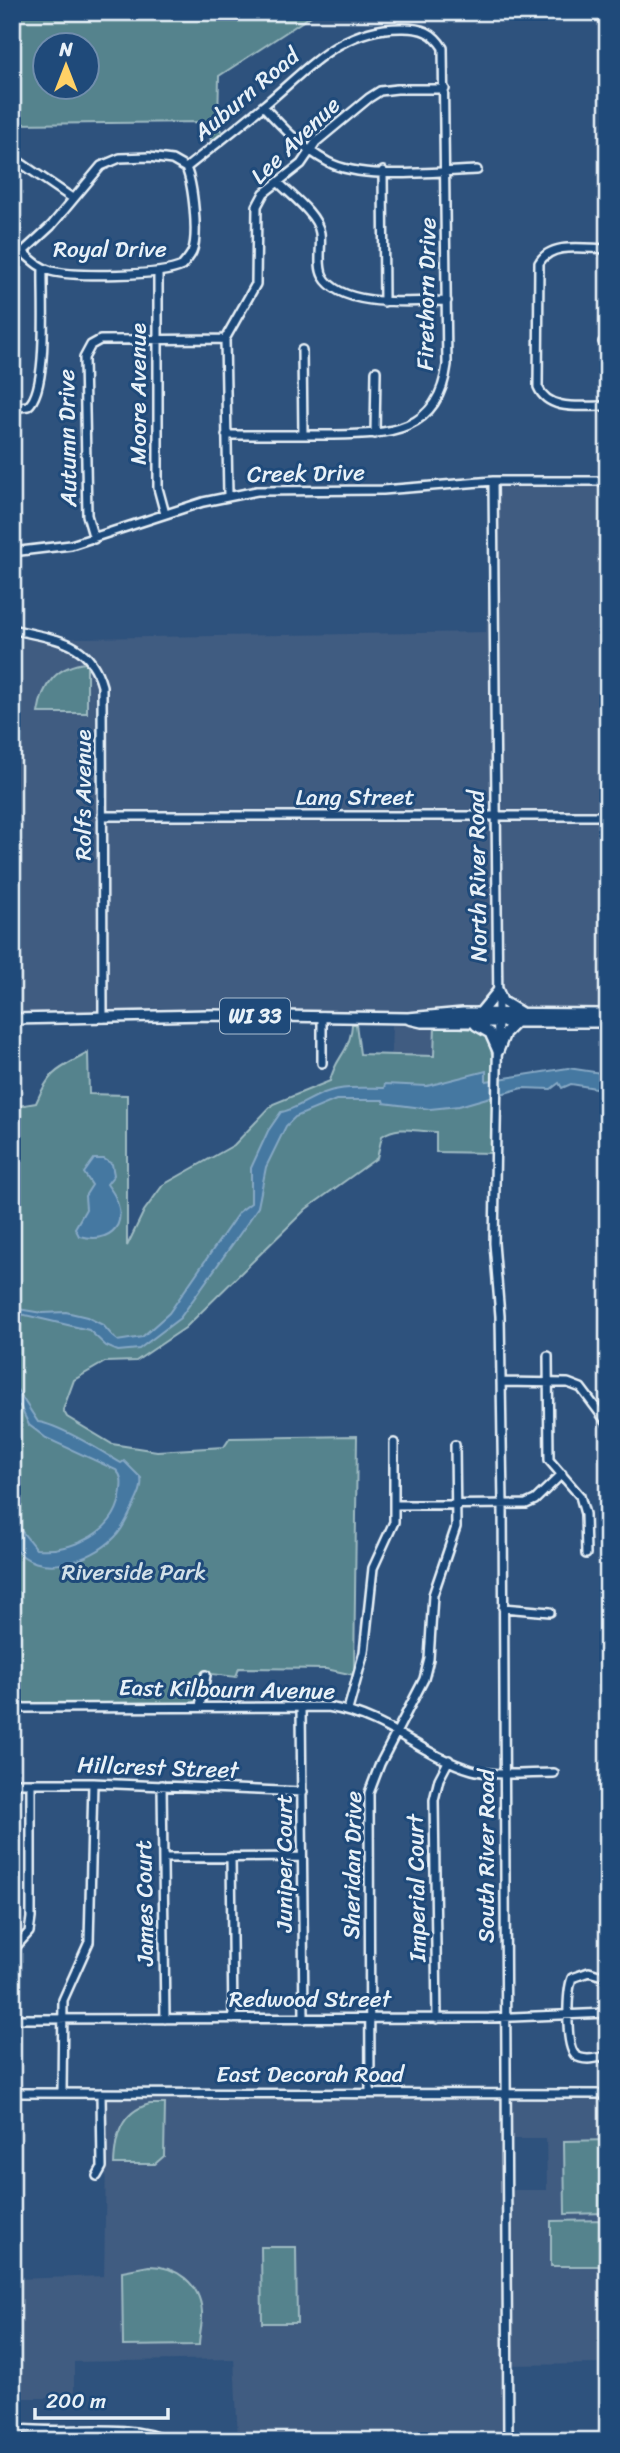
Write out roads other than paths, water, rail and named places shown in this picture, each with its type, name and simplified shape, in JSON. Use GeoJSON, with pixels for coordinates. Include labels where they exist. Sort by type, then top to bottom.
{"type":"FeatureCollection","features":[{"type":"Feature","properties":{"kind":"main road"},"geometry":{"type":"LineString","coordinates":[[480,1013],[498,991],[505,1004],[519,1018],[505,1033],[498,1051]]}},
{"type":"Feature","properties":{"kind":"main road","name":"WI 33"},"geometry":{"type":"LineString","coordinates":[[12,1019],[322,1016],[408,1018],[480,1013],[498,1018]]}},
{"type":"Feature","properties":{"kind":"main road","name":"WI 33"},"geometry":{"type":"LineString","coordinates":[[408,1018],[422,1023],[472,1023],[498,1018],[608,1014]]}},
{"type":"Feature","properties":{"kind":"main road","name":"WI 33"},"geometry":{"type":"LineString","coordinates":[[519,1018],[608,1022]]}},
{"type":"Feature","properties":{"kind":"main road"},"geometry":{"type":"LineString","coordinates":[[472,1023],[486,1029],[498,1051]]}},
{"type":"Feature","properties":{"kind":"street","name":"Auburn Road"},"geometry":{"type":"LineString","coordinates":[[186,168],[331,48],[359,33],[382,27],[414,28],[436,37],[443,48]]}},
{"type":"Feature","properties":{"kind":"street","name":"Firethorn Drive"},"geometry":{"type":"LineString","coordinates":[[226,435],[376,434],[408,426],[436,401],[444,385],[447,365],[443,48]]}},
{"type":"Feature","properties":{"kind":"street","name":"Lee Avenue"},"geometry":{"type":"LineString","coordinates":[[225,339],[256,284],[257,206],[264,193],[279,183],[311,152],[316,142],[380,91],[445,89]]}},
{"type":"Feature","properties":{"kind":"street"},"geometry":{"type":"LineString","coordinates":[[263,106],[290,136],[311,152],[330,163],[351,170],[477,170]]}},
{"type":"Feature","properties":{"kind":"street"},"geometry":{"type":"LineString","coordinates":[[12,157],[72,198]]}},
{"type":"Feature","properties":{"kind":"street"},"geometry":{"type":"LineString","coordinates":[[12,262],[24,253],[101,166],[120,158],[172,160],[186,168]]}},
{"type":"Feature","properties":{"kind":"street","name":"Royal Drive"},"geometry":{"type":"LineString","coordinates":[[24,253],[43,268],[60,272],[158,272],[182,266],[193,251],[191,179],[186,168]]}},
{"type":"Feature","properties":{"kind":"street"},"geometry":{"type":"LineString","coordinates":[[383,171],[384,302]]}},
{"type":"Feature","properties":{"kind":"street"},"geometry":{"type":"LineString","coordinates":[[279,183],[314,219],[320,230],[322,274],[330,284],[365,301],[447,301]]}},
{"type":"Feature","properties":{"kind":"street"},"geometry":{"type":"LineString","coordinates":[[608,249],[559,248],[548,252],[539,263],[538,387],[544,397],[554,404],[608,406]]}},
{"type":"Feature","properties":{"kind":"street"},"geometry":{"type":"LineString","coordinates":[[12,408],[28,406],[36,396],[44,342],[43,268]]}},
{"type":"Feature","properties":{"kind":"street","name":"Moore Avenue"},"geometry":{"type":"LineString","coordinates":[[158,272],[158,488],[165,514]]}},
{"type":"Feature","properties":{"kind":"street"},"geometry":{"type":"LineString","coordinates":[[225,339],[228,495]]}},
{"type":"Feature","properties":{"kind":"street","name":"Autumn Drive"},"geometry":{"type":"LineString","coordinates":[[94,539],[87,515],[84,358],[91,345],[100,340],[225,339]]}},
{"type":"Feature","properties":{"kind":"street"},"geometry":{"type":"LineString","coordinates":[[302,351],[303,435]]}},
{"type":"Feature","properties":{"kind":"street"},"geometry":{"type":"LineString","coordinates":[[376,371],[376,434]]}},
{"type":"Feature","properties":{"kind":"street","name":"Creek Drive"},"geometry":{"type":"LineString","coordinates":[[12,552],[48,549],[94,539],[228,495],[257,491],[396,490],[493,481],[608,481]]}},
{"type":"Feature","properties":{"kind":"street","name":"North River Road"},"geometry":{"type":"LineString","coordinates":[[493,481],[498,991],[495,1271]]}},
{"type":"Feature","properties":{"kind":"street","name":"Rolfs Avenue"},"geometry":{"type":"LineString","coordinates":[[12,629],[74,645],[84,653],[98,673],[102,686],[103,1018]]}},
{"type":"Feature","properties":{"kind":"street","name":"Lang Street"},"geometry":{"type":"LineString","coordinates":[[102,816],[608,816]]}},
{"type":"Feature","properties":{"kind":"street"},"geometry":{"type":"LineString","coordinates":[[322,1016],[322,1063]]}},
{"type":"Feature","properties":{"kind":"street","name":"South River Road"},"geometry":{"type":"LineString","coordinates":[[495,1271],[500,1316],[503,1504],[508,2441]]}},
{"type":"Feature","properties":{"kind":"street"},"geometry":{"type":"LineString","coordinates":[[548,1356],[549,1460],[580,1496],[585,1514],[586,1554]]}},
{"type":"Feature","properties":{"kind":"street"},"geometry":{"type":"LineString","coordinates":[[501,1382],[568,1383],[582,1388],[608,1424]]}},
{"type":"Feature","properties":{"kind":"street"},"geometry":{"type":"LineString","coordinates":[[348,1710],[364,1652],[373,1568],[394,1522],[394,1443]]}},
{"type":"Feature","properties":{"kind":"street","name":"Sheridan Drive"},"geometry":{"type":"LineString","coordinates":[[370,2093],[369,1793],[397,1730],[424,1679],[433,1640],[433,1595],[453,1542],[457,1504],[455,1446]]}},
{"type":"Feature","properties":{"kind":"street"},"geometry":{"type":"LineString","coordinates":[[395,1506],[526,1504],[535,1500],[562,1474]]}},
{"type":"Feature","properties":{"kind":"street"},"geometry":{"type":"LineString","coordinates":[[503,1608],[550,1612]]}},
{"type":"Feature","properties":{"kind":"street"},"geometry":{"type":"LineString","coordinates":[[200,1706],[206,1675]]}},
{"type":"Feature","properties":{"kind":"street","name":"East Kilbourn Avenue"},"geometry":{"type":"LineString","coordinates":[[12,1708],[200,1706],[348,1710],[397,1730],[470,1769],[505,1774],[554,1773]]}},
{"type":"Feature","properties":{"kind":"street","name":"Juniper Court"},"geometry":{"type":"LineString","coordinates":[[301,1707],[304,2019]]}},
{"type":"Feature","properties":{"kind":"street","name":"Imperial Court"},"geometry":{"type":"LineString","coordinates":[[437,2019],[434,1800],[439,1779],[449,1760]]}},
{"type":"Feature","properties":{"kind":"street","name":"Hillcrest Street"},"geometry":{"type":"LineString","coordinates":[[12,1783],[162,1785],[303,1792]]}},
{"type":"Feature","properties":{"kind":"street"},"geometry":{"type":"LineString","coordinates":[[12,1951],[29,1932],[31,1918],[31,1783]]}},
{"type":"Feature","properties":{"kind":"street"},"geometry":{"type":"LineString","coordinates":[[62,2093],[63,2000],[89,1942],[93,1783]]}},
{"type":"Feature","properties":{"kind":"street","name":"James Court"},"geometry":{"type":"LineString","coordinates":[[162,1785],[165,2019]]}},
{"type":"Feature","properties":{"kind":"street"},"geometry":{"type":"LineString","coordinates":[[231,1857],[233,2019]]}},
{"type":"Feature","properties":{"kind":"street"},"geometry":{"type":"LineString","coordinates":[[163,1858],[302,1857]]}},
{"type":"Feature","properties":{"kind":"street"},"geometry":{"type":"LineString","coordinates":[[606,1977],[589,1972],[572,1978],[568,1987],[570,2045],[575,2054],[582,2058],[608,2055]]}},
{"type":"Feature","properties":{"kind":"street","name":"Redwood Street"},"geometry":{"type":"LineString","coordinates":[[12,2019],[437,2019],[608,2013]]}},
{"type":"Feature","properties":{"kind":"street","name":"East Decorah Road"},"geometry":{"type":"LineString","coordinates":[[12,2093],[608,2094]]}},
{"type":"Feature","properties":{"kind":"street"},"geometry":{"type":"LineString","coordinates":[[97,2176],[102,2167],[101,2093]]}},
{"type":"Feature","properties":{"kind":"street"},"geometry":{"type":"LineString","coordinates":[[12,2428],[137,2432],[166,2441]]}},
{"type":"Feature","properties":{"kind":"waterway"},"geometry":{"type":"LineString","coordinates":[[93,1327],[116,1345]]}},
{"type":"Feature","properties":{"kind":"park label","name":"Riverside Park"},"geometry":{"type":"Point","coordinates":[134,1572]}}]}
